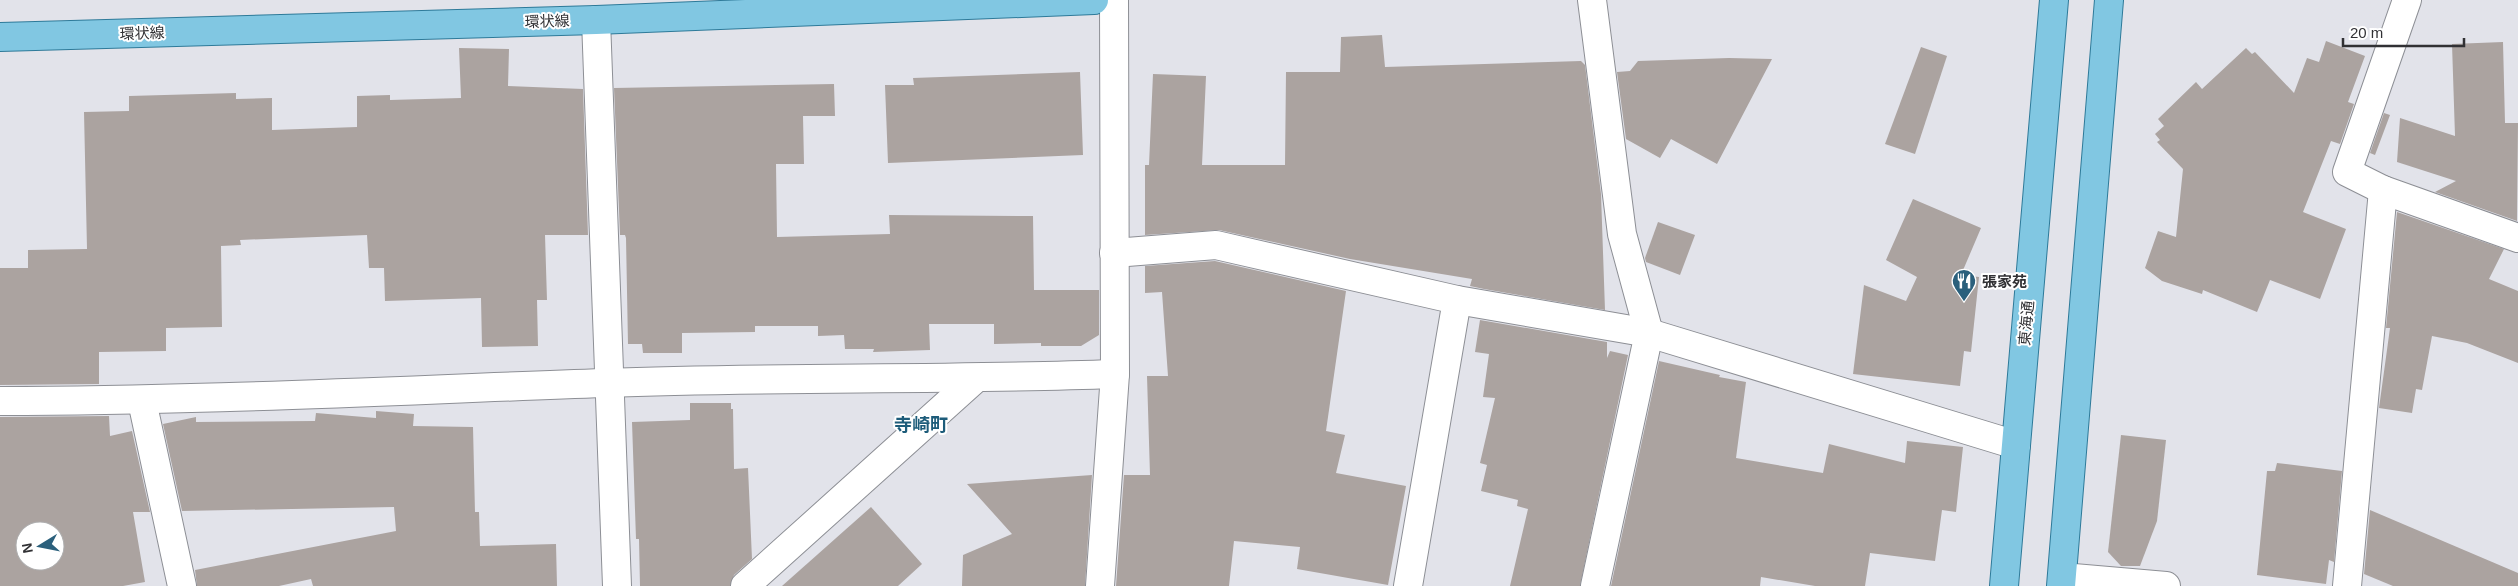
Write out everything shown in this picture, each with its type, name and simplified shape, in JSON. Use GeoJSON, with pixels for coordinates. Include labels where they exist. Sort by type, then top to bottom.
{"type":"FeatureCollection","features":[{"type":"Feature","properties":{"kind":"main road","name":"環状線"},"geometry":{"type":"LineString","coordinates":[[0,37],[596,20],[1094,0]]}},
{"type":"Feature","properties":{"kind":"main road","name":"東海通"},"geometry":{"type":"LineString","coordinates":[[2004,586],[2054,0]]}},
{"type":"Feature","properties":{"kind":"main road"},"geometry":{"type":"LineString","coordinates":[[2061,581],[2109,0]]}},
{"type":"Feature","properties":{"kind":"street"},"geometry":{"type":"LineString","coordinates":[[1100,586],[1114,374],[1114,0]]}},
{"type":"Feature","properties":{"kind":"street"},"geometry":{"type":"LineString","coordinates":[[1592,0],[1622,234],[1649,333],[1595,586]]}},
{"type":"Feature","properties":{"kind":"street"},"geometry":{"type":"LineString","coordinates":[[2407,0],[2347,172],[2383,190],[2518,238]]}},
{"type":"Feature","properties":{"kind":"street"},"geometry":{"type":"LineString","coordinates":[[596,20],[617,586]]}},
{"type":"Feature","properties":{"kind":"street"},"geometry":{"type":"LineString","coordinates":[[2347,586],[2383,190]]}},
{"type":"Feature","properties":{"kind":"street"},"geometry":{"type":"LineString","coordinates":[[1114,253],[1216,245],[1457,300],[1649,333],[2016,445]]}},
{"type":"Feature","properties":{"kind":"street"},"geometry":{"type":"LineString","coordinates":[[1408,586],[1457,300]]}},
{"type":"Feature","properties":{"kind":"street"},"geometry":{"type":"LineString","coordinates":[[0,401],[142,401],[608,383],[975,379],[1114,374]]}},
{"type":"Feature","properties":{"kind":"street"},"geometry":{"type":"LineString","coordinates":[[745,586],[975,379]]}},
{"type":"Feature","properties":{"kind":"street"},"geometry":{"type":"LineString","coordinates":[[142,401],[182,586]]}},
{"type":"Feature","properties":{"kind":"street"},"geometry":{"type":"LineString","coordinates":[[2061,581],[2166,586]]}},
{"type":"Feature","properties":{"kind":"building"},"geometry":{"type":"Polygon","coordinates":[[[1382,35],[1385,67],[1581,61],[1585,65],[1601,194],[1605,310],[1484,289],[1470,286],[1472,279],[1350,259],[1219,230],[1145,235],[1145,165],[1149,165],[1153,74],[1206,76],[1202,165],[1285,165],[1286,72],[1340,72],[1341,37],[1382,35]]]}},
{"type":"Feature","properties":{"kind":"building"},"geometry":{"type":"Polygon","coordinates":[[[2326,41],[2365,56],[2348,102],[2354,104],[2340,144],[2331,141],[2303,212],[2346,229],[2320,299],[2270,280],[2257,312],[2203,290],[2202,294],[2162,281],[2145,268],[2158,231],[2176,237],[2183,169],[2157,142],[2160,140],[2155,134],[2164,126],[2158,119],[2196,82],[2202,89],[2246,48],[2252,54],[2255,52],[2294,93],[2307,58],[2319,62],[2326,41]]]}},
{"type":"Feature","properties":{"kind":"building"},"geometry":{"type":"Polygon","coordinates":[[[2503,42],[2505,123],[2518,123],[2517,221],[2435,192],[2456,181],[2397,162],[2400,118],[2455,136],[2452,44],[2503,42]]]}},
{"type":"Feature","properties":{"kind":"building"},"geometry":{"type":"Polygon","coordinates":[[[1921,47],[1947,56],[1915,154],[1885,144],[1921,47]]]}},
{"type":"Feature","properties":{"kind":"building"},"geometry":{"type":"Polygon","coordinates":[[[459,48],[509,49],[508,86],[583,89],[588,235],[545,235],[547,300],[537,300],[538,346],[482,347],[481,298],[385,301],[384,268],[369,268],[367,235],[240,240],[241,245],[221,246],[222,327],[166,328],[166,351],[99,352],[99,384],[0,385],[0,268],[28,268],[28,250],[87,249],[84,112],[129,111],[129,96],[236,93],[236,99],[272,98],[272,130],[357,127],[357,96],[390,95],[390,100],[461,98],[459,48]]]}},
{"type":"Feature","properties":{"kind":"building"},"geometry":{"type":"Polygon","coordinates":[[[1729,58],[1772,59],[1717,164],[1671,139],[1660,158],[1626,139],[1617,72],[1630,71],[1638,61],[1729,58]]]}},
{"type":"Feature","properties":{"kind":"building"},"geometry":{"type":"Polygon","coordinates":[[[1080,72],[1083,155],[888,163],[885,85],[914,85],[913,78],[1080,72]]]}},
{"type":"Feature","properties":{"kind":"building"},"geometry":{"type":"Polygon","coordinates":[[[834,84],[835,116],[803,116],[804,164],[776,164],[777,237],[890,234],[889,215],[1033,216],[1034,290],[1099,290],[1099,335],[1081,346],[1041,346],[1041,343],[994,344],[994,324],[929,324],[930,350],[873,352],[874,349],[845,349],[844,335],[818,336],[818,326],[755,326],[755,332],[682,333],[682,353],[643,353],[642,344],[628,344],[626,238],[625,235],[620,235],[614,88],[834,84]]]}},
{"type":"Feature","properties":{"kind":"building"},"geometry":{"type":"Polygon","coordinates":[[[2384,113],[2390,115],[2375,155],[2370,153],[2384,113]]]}},
{"type":"Feature","properties":{"kind":"building"},"geometry":{"type":"Polygon","coordinates":[[[1913,199],[1981,228],[1961,275],[1979,277],[1971,352],[1964,351],[1960,386],[1853,374],[1864,285],[1906,301],[1917,277],[1886,260],[1913,199]]]}},
{"type":"Feature","properties":{"kind":"building"},"geometry":{"type":"Polygon","coordinates":[[[2397,212],[2504,249],[2489,279],[2518,291],[2518,363],[2467,343],[2432,336],[2422,390],[2416,389],[2412,413],[2379,408],[2390,328],[2386,328],[2397,212]]]}},
{"type":"Feature","properties":{"kind":"building"},"geometry":{"type":"Polygon","coordinates":[[[1658,222],[1695,235],[1680,275],[1646,262],[1645,258],[1658,222]]]}},
{"type":"Feature","properties":{"kind":"building"},"geometry":{"type":"Polygon","coordinates":[[[1215,261],[1346,291],[1326,431],[1345,435],[1336,473],[1406,486],[1388,585],[1297,569],[1300,547],[1234,541],[1229,586],[1116,586],[1124,475],[1150,475],[1147,376],[1168,376],[1162,292],[1145,293],[1145,266],[1215,261]]]}},
{"type":"Feature","properties":{"kind":"building"},"geometry":{"type":"Polygon","coordinates":[[[1480,320],[1607,342],[1607,358],[1610,351],[1628,355],[1580,586],[1510,586],[1528,509],[1517,506],[1518,500],[1481,491],[1487,465],[1480,463],[1495,398],[1483,397],[1489,354],[1475,352],[1480,320]]]}},
{"type":"Feature","properties":{"kind":"building"},"geometry":{"type":"Polygon","coordinates":[[[1659,361],[1746,382],[1736,458],[1823,473],[1829,444],[1905,463],[1907,441],[1963,447],[1956,512],[1942,510],[1935,561],[1870,553],[1865,586],[1815,586],[1761,577],[1760,586],[1611,586],[1659,361]]]}},
{"type":"Feature","properties":{"kind":"building"},"geometry":{"type":"Polygon","coordinates":[[[690,403],[731,403],[731,409],[733,409],[734,469],[748,468],[752,559],[734,575],[730,586],[640,586],[639,539],[636,539],[632,422],[690,420],[690,403]]]}},
{"type":"Feature","properties":{"kind":"building"},"geometry":{"type":"Polygon","coordinates":[[[376,411],[414,414],[413,426],[473,427],[475,512],[479,512],[480,546],[556,544],[557,586],[313,586],[311,579],[279,586],[197,586],[195,570],[396,531],[394,507],[182,511],[163,424],[196,417],[196,422],[315,421],[316,413],[376,418],[376,411]]]}},
{"type":"Feature","properties":{"kind":"building"},"geometry":{"type":"Polygon","coordinates":[[[109,416],[110,436],[132,431],[150,512],[133,512],[145,582],[123,586],[0,586],[0,417],[109,416]]]}},
{"type":"Feature","properties":{"kind":"building"},"geometry":{"type":"Polygon","coordinates":[[[2121,435],[2166,440],[2157,521],[2140,566],[2121,566],[2108,552],[2121,435]]]}},
{"type":"Feature","properties":{"kind":"building"},"geometry":{"type":"Polygon","coordinates":[[[2277,463],[2342,471],[2334,562],[2329,560],[2326,584],[2257,575],[2267,471],[2275,471],[2277,463]]]}},
{"type":"Feature","properties":{"kind":"building"},"geometry":{"type":"Polygon","coordinates":[[[1092,475],[1085,586],[962,586],[963,555],[1012,534],[967,484],[1092,475]]]}},
{"type":"Feature","properties":{"kind":"building"},"geometry":{"type":"Polygon","coordinates":[[[871,507],[922,564],[898,586],[782,586],[871,507]]]}},
{"type":"Feature","properties":{"kind":"building"},"geometry":{"type":"Polygon","coordinates":[[[2370,510],[2518,573],[2518,586],[2393,586],[2364,574],[2370,510]]]}},
{"type":"Feature","properties":{"kind":"place","name":"張家苑"},"geometry":{"type":"Point","coordinates":[1964,302]}},
{"type":"Feature","properties":{"kind":"district","name":"寺崎町"},"geometry":{"type":"Point","coordinates":[921,425]}}]}
